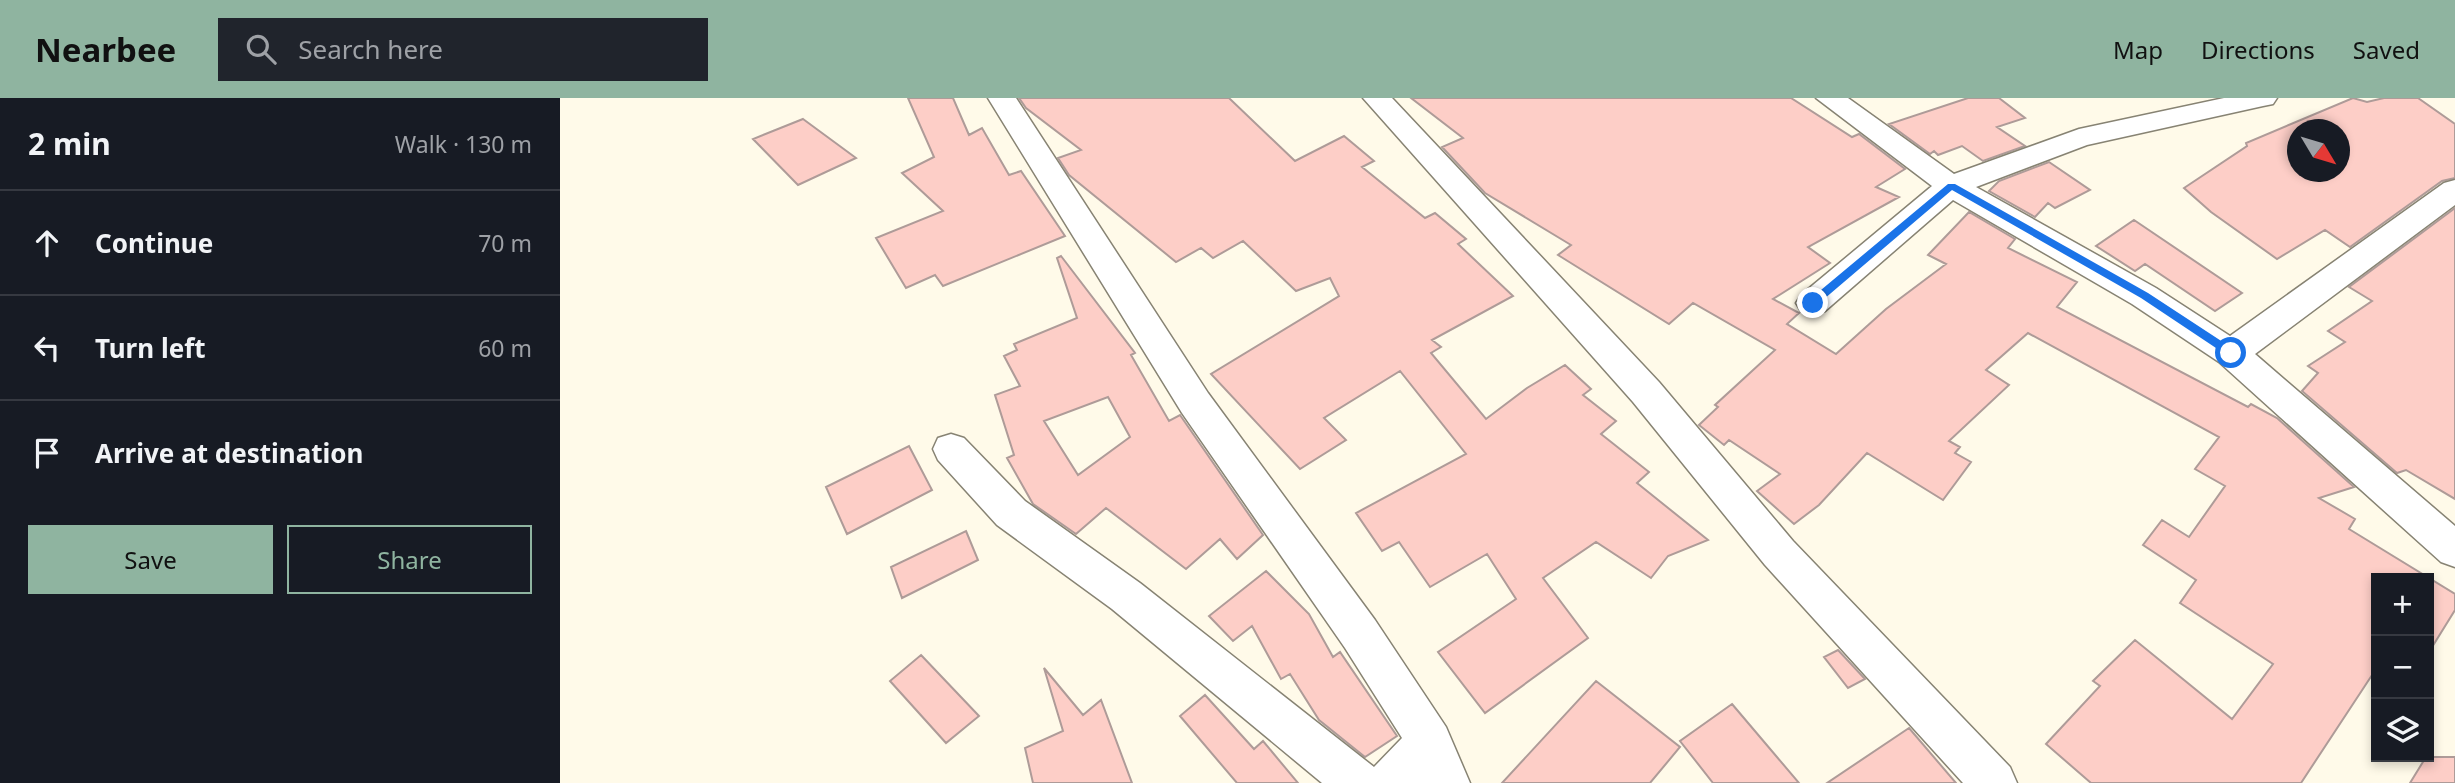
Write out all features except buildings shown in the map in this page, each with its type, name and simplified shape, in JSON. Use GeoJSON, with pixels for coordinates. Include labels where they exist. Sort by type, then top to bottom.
{"type":"FeatureCollection","features":[{"type":"Feature","properties":{"kind":"street"},"geometry":{"type":"LineString","coordinates":[[1002,98],[1195,403],[1360,634],[1430,742],[1447,783]]}},
{"type":"Feature","properties":{"kind":"street"},"geometry":{"type":"LineString","coordinates":[[1377,98],[1646,392],[1779,553],[1994,783]]}},
{"type":"Feature","properties":{"kind":"street"},"geometry":{"type":"LineString","coordinates":[[1830,98],[1951,186],[2144,296],[2231,353],[2455,550]]}},
{"type":"Feature","properties":{"kind":"street"},"geometry":{"type":"LineString","coordinates":[[1813,303],[1951,186],[2079,138],[2263,98]]}},
{"type":"Feature","properties":{"kind":"street"},"geometry":{"type":"LineString","coordinates":[[2231,353],[2455,190]]}},
{"type":"Feature","properties":{"kind":"street"},"geometry":{"type":"LineString","coordinates":[[951,449],[1011,513],[1126,596],[1358,783]]}},
{"type":"Feature","properties":{"kind":"street"},"geometry":{"type":"LineString","coordinates":[[1390,783],[1430,742]]}},
{"type":"Feature","properties":{"kind":"route"},"geometry":{"type":"LineString","coordinates":[[1813,303],[1951,186],[2144,296],[2231,353]]}}]}
